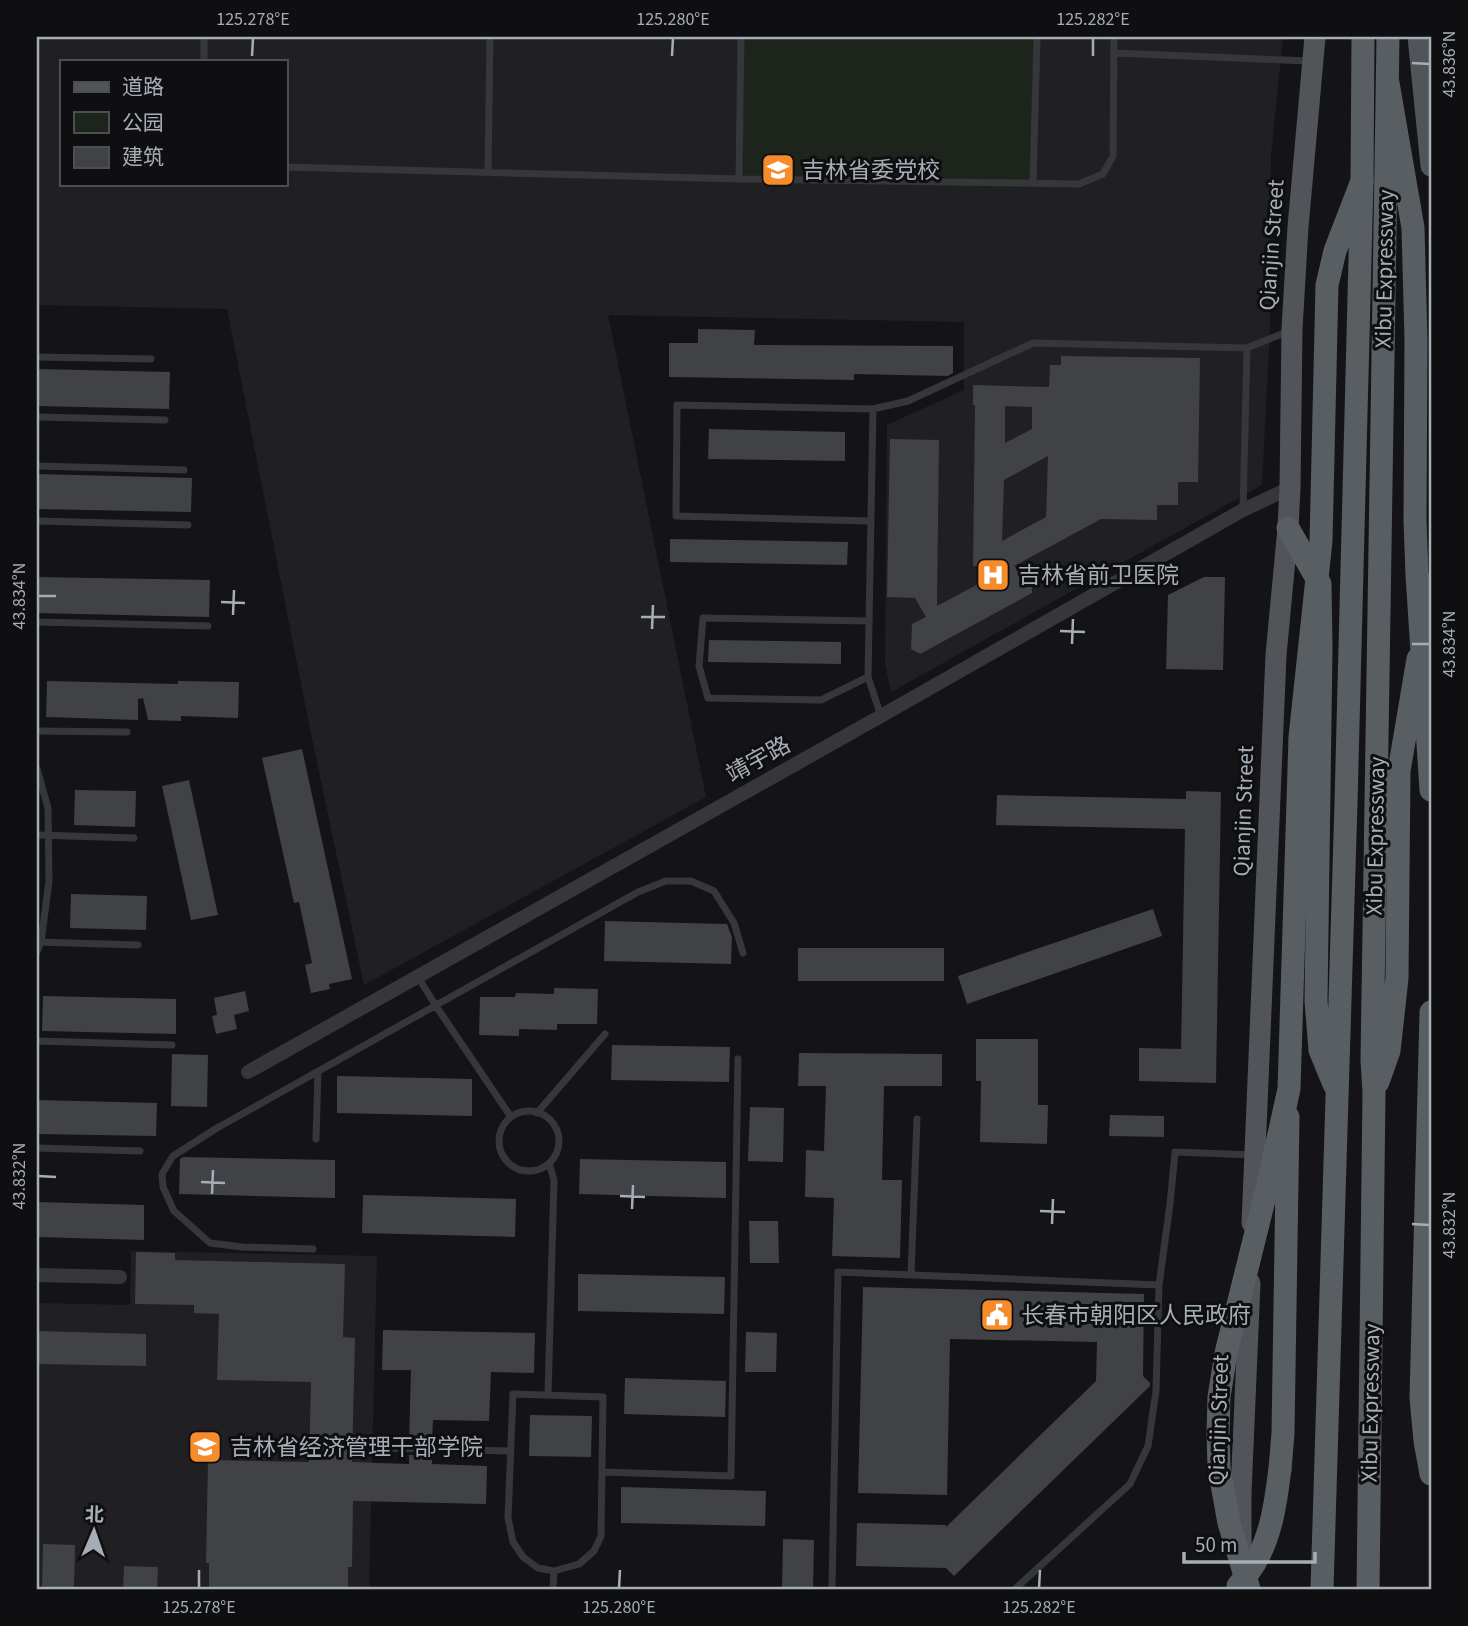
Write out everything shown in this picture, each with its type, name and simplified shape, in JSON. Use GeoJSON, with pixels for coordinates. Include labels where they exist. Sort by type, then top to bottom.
{"type":"FeatureCollection","features":[{"type":"Feature","properties":{"kind":"highway","name":"Xibu Expressway"},"geometry":{"type":"LineString","coordinates":[[1322,1589],[1346,803],[1362,181],[1363,37]]}},
{"type":"Feature","properties":{"kind":"highway"},"geometry":{"type":"LineString","coordinates":[[1388,37],[1388,83],[1413,228],[1416,340],[1415,520],[1431,790]]}},
{"type":"Feature","properties":{"kind":"highway","name":"Xibu Expressway"},"geometry":{"type":"LineString","coordinates":[[1368,1589],[1374,1092],[1371,1060],[1388,83]]}},
{"type":"Feature","properties":{"kind":"highway"},"geometry":{"type":"LineString","coordinates":[[1236,1589],[1257,1560],[1268,1532],[1280,1469],[1300,737],[1321,541],[1327,285],[1335,251],[1362,181]]}},
{"type":"Feature","properties":{"kind":"highway"},"geometry":{"type":"LineString","coordinates":[[1288,528],[1320,584],[1316,1001],[1320,1050],[1337,1092]]}},
{"type":"Feature","properties":{"kind":"highway"},"geometry":{"type":"LineString","coordinates":[[1374,1092],[1389,1051],[1397,978],[1399,771],[1431,585]]}},
{"type":"Feature","properties":{"kind":"highway"},"geometry":{"type":"LineString","coordinates":[[1431,1012],[1421,1398],[1431,1474]]}},
{"type":"Feature","properties":{"kind":"highway"},"geometry":{"type":"LineString","coordinates":[[1246,1589],[1229,1523],[1219,1468],[1219,1397],[1226,1353],[1289,1090]]}},
{"type":"Feature","properties":{"kind":"highway"},"geometry":{"type":"LineString","coordinates":[[1424,1276],[1431,1303]]}},
{"type":"Feature","properties":{"kind":"main road","name":"Qianjin Street"},"geometry":{"type":"LineString","coordinates":[[1246,1589],[1242,1560],[1241,1493],[1276,655],[1288,528],[1292,329],[1298,227],[1315,37]]}},
{"type":"Feature","properties":{"kind":"main road"},"geometry":{"type":"LineString","coordinates":[[1419,37],[1431,166]]}},
{"type":"Feature","properties":{"kind":"main road"},"geometry":{"type":"LineString","coordinates":[[1236,1589],[1242,1560]]}},
{"type":"Feature","properties":{"kind":"street","name":"靖宇路"},"geometry":{"type":"LineString","coordinates":[[248,1072],[1243,510],[1290,488]]}},
{"type":"Feature","properties":{"kind":"street"},"geometry":{"type":"LineString","coordinates":[[37,1275],[120,1277]]}},
{"type":"Feature","properties":{"kind":"lane"},"geometry":{"type":"LineString","coordinates":[[204,37],[204,60]]}},
{"type":"Feature","properties":{"kind":"lane"},"geometry":{"type":"LineString","coordinates":[[488,172],[491,37]]}},
{"type":"Feature","properties":{"kind":"lane"},"geometry":{"type":"LineString","coordinates":[[738,178],[741,37]]}},
{"type":"Feature","properties":{"kind":"lane"},"geometry":{"type":"LineString","coordinates":[[1033,183],[1037,37]]}},
{"type":"Feature","properties":{"kind":"lane"},"geometry":{"type":"LineString","coordinates":[[287,167],[1079,184],[1103,174],[1112,156],[1114,37]]}},
{"type":"Feature","properties":{"kind":"lane"},"geometry":{"type":"LineString","coordinates":[[1114,53],[1313,62]]}},
{"type":"Feature","properties":{"kind":"lane"},"geometry":{"type":"LineString","coordinates":[[870,521],[676,516],[677,405],[873,409],[908,401],[1033,343],[1247,348],[1292,329]]}},
{"type":"Feature","properties":{"kind":"lane"},"geometry":{"type":"LineString","coordinates":[[1243,510],[1247,348]]}},
{"type":"Feature","properties":{"kind":"lane"},"geometry":{"type":"LineString","coordinates":[[37,357],[151,359]]}},
{"type":"Feature","properties":{"kind":"lane"},"geometry":{"type":"LineString","coordinates":[[873,409],[868,677],[881,716]]}},
{"type":"Feature","properties":{"kind":"lane"},"geometry":{"type":"LineString","coordinates":[[37,417],[165,420]]}},
{"type":"Feature","properties":{"kind":"lane"},"geometry":{"type":"LineString","coordinates":[[37,466],[184,470]]}},
{"type":"Feature","properties":{"kind":"lane"},"geometry":{"type":"LineString","coordinates":[[37,522],[188,525]]}},
{"type":"Feature","properties":{"kind":"lane"},"geometry":{"type":"LineString","coordinates":[[868,677],[821,700],[708,698],[699,666],[703,618],[869,621]]}},
{"type":"Feature","properties":{"kind":"lane"},"geometry":{"type":"LineString","coordinates":[[37,622],[208,626]]}},
{"type":"Feature","properties":{"kind":"lane"},"geometry":{"type":"LineString","coordinates":[[37,731],[127,732]]}},
{"type":"Feature","properties":{"kind":"lane"},"geometry":{"type":"LineString","coordinates":[[37,769],[48,807],[49,881],[37,952]]}},
{"type":"Feature","properties":{"kind":"lane"},"geometry":{"type":"LineString","coordinates":[[37,835],[134,838]]}},
{"type":"Feature","properties":{"kind":"lane"},"geometry":{"type":"LineString","coordinates":[[313,1249],[209,1243],[174,1211],[163,1187],[162,1174],[173,1156],[217,1128],[638,892],[666,881],[691,881],[714,891],[734,923],[743,953]]}},
{"type":"Feature","properties":{"kind":"lane"},"geometry":{"type":"LineString","coordinates":[[39,942],[138,945]]}},
{"type":"Feature","properties":{"kind":"lane"},"geometry":{"type":"LineString","coordinates":[[418,977],[511,1118]]}},
{"type":"Feature","properties":{"kind":"lane"},"geometry":{"type":"LineString","coordinates":[[537,1113],[605,1034]]}},
{"type":"Feature","properties":{"kind":"lane"},"geometry":{"type":"LineString","coordinates":[[37,1041],[172,1045]]}},
{"type":"Feature","properties":{"kind":"lane"},"geometry":{"type":"LineString","coordinates":[[602,1472],[731,1476],[738,1059]]}},
{"type":"Feature","properties":{"kind":"lane"},"geometry":{"type":"LineString","coordinates":[[316,1139],[318,1072]]}},
{"type":"Feature","properties":{"kind":"lane"},"geometry":{"type":"LineString","coordinates":[[527,1112],[537,1113],[550,1120],[558,1134],[558,1150],[542,1168],[524,1171],[509,1163],[503,1156],[499,1139],[505,1123],[511,1118],[527,1112]]}},
{"type":"Feature","properties":{"kind":"lane"},"geometry":{"type":"LineString","coordinates":[[911,1275],[917,1119]]}},
{"type":"Feature","properties":{"kind":"lane"},"geometry":{"type":"LineString","coordinates":[[37,1148],[140,1151]]}},
{"type":"Feature","properties":{"kind":"lane"},"geometry":{"type":"LineString","coordinates":[[1014,1589],[1130,1484],[1148,1446],[1156,1391],[1159,1286],[1175,1152],[1255,1155]]}},
{"type":"Feature","properties":{"kind":"lane"},"geometry":{"type":"LineString","coordinates":[[548,1395],[554,1180],[549,1163]]}},
{"type":"Feature","properties":{"kind":"lane"},"geometry":{"type":"LineString","coordinates":[[832,1589],[838,1272],[1159,1286]]}},
{"type":"Feature","properties":{"kind":"lane"},"geometry":{"type":"LineString","coordinates":[[513,1394],[603,1397],[602,1472],[601,1536],[594,1550],[579,1564],[554,1572],[538,1568],[523,1557],[513,1542],[508,1518],[513,1394]]}},
{"type":"Feature","properties":{"kind":"lane"},"geometry":{"type":"LineString","coordinates":[[383,1448],[510,1451]]}},
{"type":"Feature","properties":{"kind":"lane"},"geometry":{"type":"LineString","coordinates":[[553,1589],[554,1572]]}},
{"type":"Feature","properties":{"kind":"shaded area"},"geometry":{"type":"Polygon","coordinates":[[[37,37],[1283,37],[1271,156],[1270,328],[1262,485],[891,692],[885,664],[887,425],[964,390],[964,322],[608,315],[706,797],[364,985],[227,309],[37,305],[37,37]]]}},
{"type":"Feature","properties":{"kind":"shaded area","name":"吉林省经济管理干部学院"},"geometry":{"type":"Polygon","coordinates":[[[131,1251],[377,1256],[369,1589],[37,1589],[37,1303],[130,1305],[131,1251]]]}},
{"type":"Feature","properties":{"kind":"green space"},"geometry":{"type":"Polygon","coordinates":[[[741,37],[1037,37],[1033,183],[739,179],[741,37]]]}},
{"type":"Feature","properties":{"kind":"building"},"geometry":{"type":"Polygon","coordinates":[[[698,329],[755,330],[754,345],[953,346],[953,373],[948,376],[854,374],[854,380],[669,377],[669,343],[698,343],[698,329]]]}},
{"type":"Feature","properties":{"kind":"building"},"geometry":{"type":"Polygon","coordinates":[[[1061,356],[1200,358],[1198,482],[1178,482],[1178,505],[1157,505],[1157,520],[1101,519],[1014,566],[1032,582],[1032,593],[920,654],[911,649],[912,624],[926,617],[915,598],[887,597],[890,439],[939,440],[937,606],[1010,567],[973,566],[973,385],[1049,387],[1050,365],[1061,365],[1061,356]],[[1005,406],[1005,443],[1032,429],[1032,407],[1005,406]],[[1048,456],[1004,480],[1002,541],[1046,517],[1048,456]]]}},
{"type":"Feature","properties":{"kind":"building"},"geometry":{"type":"Polygon","coordinates":[[[37,369],[170,372],[169,409],[37,406],[37,369]]]}},
{"type":"Feature","properties":{"kind":"building"},"geometry":{"type":"Polygon","coordinates":[[[709,429],[845,432],[845,461],[708,459],[709,429]]]}},
{"type":"Feature","properties":{"kind":"building"},"geometry":{"type":"Polygon","coordinates":[[[37,474],[192,478],[191,512],[37,509],[37,474]]]}},
{"type":"Feature","properties":{"kind":"building"},"geometry":{"type":"Polygon","coordinates":[[[670,539],[848,542],[847,565],[670,562],[670,539]]]}},
{"type":"Feature","properties":{"kind":"building"},"geometry":{"type":"Polygon","coordinates":[[[37,577],[210,580],[209,617],[37,613],[37,577]]]}},
{"type":"Feature","properties":{"kind":"building"},"geometry":{"type":"Polygon","coordinates":[[[1204,577],[1225,577],[1223,670],[1166,669],[1168,595],[1204,577]]]}},
{"type":"Feature","properties":{"kind":"building"},"geometry":{"type":"Polygon","coordinates":[[[709,640],[841,642],[841,664],[708,662],[709,640]]]}},
{"type":"Feature","properties":{"kind":"building"},"geometry":{"type":"Polygon","coordinates":[[[47,681],[178,684],[178,681],[239,682],[238,718],[181,716],[181,721],[148,720],[143,698],[138,699],[138,720],[46,717],[47,681]]]}},
{"type":"Feature","properties":{"kind":"building"},"geometry":{"type":"Polygon","coordinates":[[[302,749],[352,979],[329,984],[330,989],[311,993],[305,965],[312,963],[299,902],[294,903],[262,758],[302,749]]]}},
{"type":"Feature","properties":{"kind":"building"},"geometry":{"type":"Polygon","coordinates":[[[189,780],[218,915],[191,920],[162,786],[189,780]]]}},
{"type":"Feature","properties":{"kind":"building"},"geometry":{"type":"Polygon","coordinates":[[[75,790],[136,791],[135,827],[74,825],[75,790]]]}},
{"type":"Feature","properties":{"kind":"building"},"geometry":{"type":"Polygon","coordinates":[[[1186,791],[1221,792],[1216,1083],[1139,1081],[1139,1048],[1181,1049],[1185,829],[996,825],[997,795],[1186,799],[1186,791]]]}},
{"type":"Feature","properties":{"kind":"building"},"geometry":{"type":"Polygon","coordinates":[[[71,894],[147,896],[146,930],[70,928],[71,894]]]}},
{"type":"Feature","properties":{"kind":"building"},"geometry":{"type":"Polygon","coordinates":[[[1153,909],[1162,936],[967,1004],[958,976],[1153,909]]]}},
{"type":"Feature","properties":{"kind":"building"},"geometry":{"type":"Polygon","coordinates":[[[605,921],[727,924],[732,937],[731,964],[604,961],[605,921]]]}},
{"type":"Feature","properties":{"kind":"building"},"geometry":{"type":"Polygon","coordinates":[[[798,948],[944,948],[944,981],[798,981],[798,948]]]}},
{"type":"Feature","properties":{"kind":"building"},"geometry":{"type":"Polygon","coordinates":[[[554,988],[598,989],[597,1024],[557,1024],[557,1030],[519,1029],[519,1036],[479,1035],[480,997],[515,997],[516,993],[554,994],[554,988]]]}},
{"type":"Feature","properties":{"kind":"building"},"geometry":{"type":"Polygon","coordinates":[[[245,991],[249,1011],[234,1015],[237,1029],[216,1034],[212,1016],[217,1015],[214,998],[245,991]]]}},
{"type":"Feature","properties":{"kind":"building"},"geometry":{"type":"Polygon","coordinates":[[[43,996],[176,999],[176,1034],[42,1031],[43,996]]]}},
{"type":"Feature","properties":{"kind":"building"},"geometry":{"type":"Polygon","coordinates":[[[976,1039],[1038,1039],[1038,1105],[1048,1105],[1047,1144],[980,1142],[981,1081],[976,1081],[976,1039]]]}},
{"type":"Feature","properties":{"kind":"building"},"geometry":{"type":"Polygon","coordinates":[[[612,1045],[730,1047],[729,1082],[611,1080],[612,1045]]]}},
{"type":"Feature","properties":{"kind":"building"},"geometry":{"type":"Polygon","coordinates":[[[799,1053],[942,1054],[942,1086],[884,1086],[882,1180],[902,1180],[900,1258],[832,1256],[834,1198],[805,1197],[806,1150],[824,1151],[826,1086],[798,1086],[799,1053]]]}},
{"type":"Feature","properties":{"kind":"building"},"geometry":{"type":"Polygon","coordinates":[[[172,1054],[208,1055],[207,1107],[171,1106],[172,1054]]]}},
{"type":"Feature","properties":{"kind":"building"},"geometry":{"type":"Polygon","coordinates":[[[337,1076],[472,1079],[472,1116],[337,1113],[337,1076]]]}},
{"type":"Feature","properties":{"kind":"building"},"geometry":{"type":"Polygon","coordinates":[[[37,1100],[157,1103],[156,1136],[37,1134],[37,1100]]]}},
{"type":"Feature","properties":{"kind":"building"},"geometry":{"type":"Polygon","coordinates":[[[750,1107],[784,1108],[783,1162],[748,1161],[750,1107]]]}},
{"type":"Feature","properties":{"kind":"building"},"geometry":{"type":"Polygon","coordinates":[[[1110,1115],[1164,1116],[1164,1137],[1109,1136],[1110,1115]]]}},
{"type":"Feature","properties":{"kind":"building"},"geometry":{"type":"Polygon","coordinates":[[[180,1159],[335,1160],[335,1198],[179,1194],[180,1159]]]}},
{"type":"Feature","properties":{"kind":"building"},"geometry":{"type":"Polygon","coordinates":[[[580,1159],[726,1162],[726,1198],[579,1194],[580,1159]]]}},
{"type":"Feature","properties":{"kind":"building"},"geometry":{"type":"Polygon","coordinates":[[[363,1195],[516,1199],[515,1237],[362,1233],[363,1195]]]}},
{"type":"Feature","properties":{"kind":"building"},"geometry":{"type":"Polygon","coordinates":[[[37,1202],[144,1205],[144,1240],[37,1237],[37,1202]]]}},
{"type":"Feature","properties":{"kind":"building"},"geometry":{"type":"Polygon","coordinates":[[[749,1221],[778,1221],[779,1263],[750,1263],[749,1221]]]}},
{"type":"Feature","properties":{"kind":"building"},"geometry":{"type":"Polygon","coordinates":[[[136,1252],[175,1253],[175,1260],[345,1264],[343,1337],[355,1338],[352,1462],[409,1464],[409,1455],[432,1455],[432,1464],[487,1466],[486,1504],[353,1501],[352,1567],[348,1567],[348,1589],[209,1589],[209,1563],[206,1563],[208,1460],[309,1462],[311,1382],[217,1380],[219,1314],[194,1313],[194,1305],[135,1304],[136,1252]]]}},
{"type":"Feature","properties":{"kind":"building"},"geometry":{"type":"Polygon","coordinates":[[[578,1274],[725,1277],[724,1314],[578,1311],[578,1274]]]}},
{"type":"Feature","properties":{"kind":"building"},"geometry":{"type":"Polygon","coordinates":[[[863,1287],[1144,1294],[1143,1376],[1150,1386],[954,1576],[946,1568],[856,1566],[857,1523],[946,1527],[1096,1381],[1097,1342],[950,1339],[947,1495],[858,1493],[863,1287]]]}},
{"type":"Feature","properties":{"kind":"building"},"geometry":{"type":"Polygon","coordinates":[[[383,1330],[535,1333],[534,1373],[491,1372],[489,1421],[433,1420],[432,1443],[409,1442],[411,1370],[382,1370],[383,1330]]]}},
{"type":"Feature","properties":{"kind":"building"},"geometry":{"type":"Polygon","coordinates":[[[37,1331],[146,1334],[146,1366],[37,1364],[37,1331]]]}},
{"type":"Feature","properties":{"kind":"building"},"geometry":{"type":"Polygon","coordinates":[[[746,1332],[777,1333],[776,1372],[745,1372],[746,1332]]]}},
{"type":"Feature","properties":{"kind":"building"},"geometry":{"type":"Polygon","coordinates":[[[625,1378],[726,1381],[725,1417],[624,1414],[625,1378]]]}},
{"type":"Feature","properties":{"kind":"building"},"geometry":{"type":"Polygon","coordinates":[[[530,1415],[592,1416],[591,1457],[529,1456],[530,1415]]]}},
{"type":"Feature","properties":{"kind":"building"},"geometry":{"type":"Polygon","coordinates":[[[621,1487],[766,1491],[765,1526],[621,1523],[621,1487]]]}},
{"type":"Feature","properties":{"kind":"building"},"geometry":{"type":"Polygon","coordinates":[[[783,1539],[814,1540],[813,1589],[782,1589],[783,1539]]]}},
{"type":"Feature","properties":{"kind":"building"},"geometry":{"type":"Polygon","coordinates":[[[43,1544],[75,1545],[74,1589],[42,1589],[43,1544]]]}},
{"type":"Feature","properties":{"kind":"building"},"geometry":{"type":"Polygon","coordinates":[[[124,1566],[158,1567],[157,1589],[123,1589],[124,1566]]]}},
{"type":"Feature","properties":{"kind":"place","name":"吉林省委党校"},"geometry":{"type":"Point","coordinates":[778,170]}},
{"type":"Feature","properties":{"kind":"place","name":"吉林省前卫医院"},"geometry":{"type":"Point","coordinates":[993,575]}},
{"type":"Feature","properties":{"kind":"place","name":"长春市朝阳区人民政府"},"geometry":{"type":"Point","coordinates":[997,1315]}},
{"type":"Feature","properties":{"kind":"place","name":"吉林省经济管理干部学院"},"geometry":{"type":"Point","coordinates":[205,1447]}}]}
